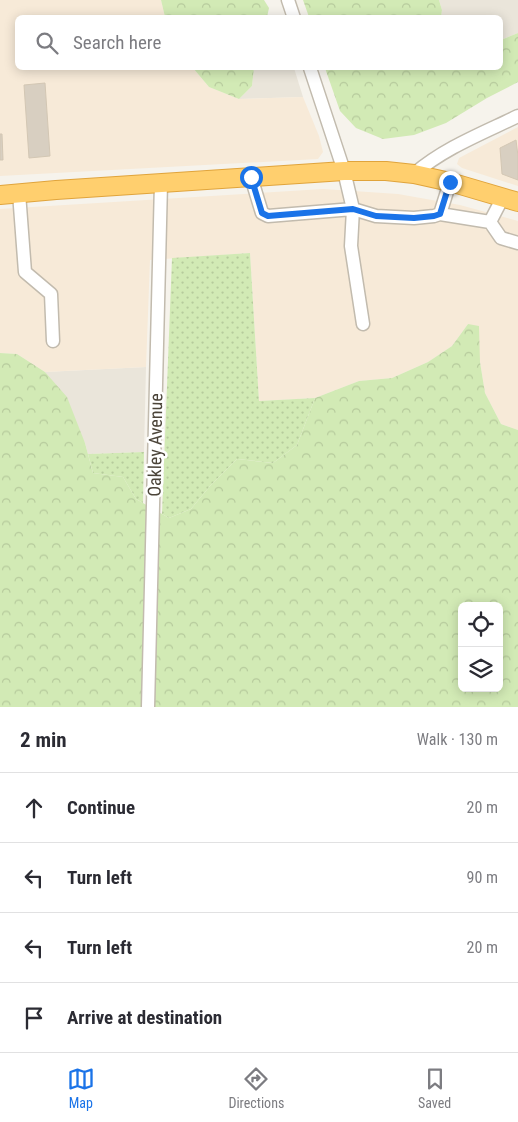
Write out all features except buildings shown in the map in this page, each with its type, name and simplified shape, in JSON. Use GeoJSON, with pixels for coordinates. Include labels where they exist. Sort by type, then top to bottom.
{"type":"FeatureCollection","features":[{"type":"Feature","properties":{"kind":"highway"},"geometry":{"type":"LineString","coordinates":[[0,195],[344,170],[414,174],[511,199]]}},
{"type":"Feature","properties":{"kind":"street"},"geometry":{"type":"LineString","coordinates":[[288,0],[293,15]]}},
{"type":"Feature","properties":{"kind":"street"},"geometry":{"type":"LineString","coordinates":[[311,70],[344,170],[353,209],[351,246],[363,324]]}},
{"type":"Feature","properties":{"kind":"street"},"geometry":{"type":"LineString","coordinates":[[414,174],[443,153],[518,116]]}},
{"type":"Feature","properties":{"kind":"street"},"geometry":{"type":"LineString","coordinates":[[251,177],[262,213],[268,216],[353,209],[376,216],[414,218],[440,214],[490,222],[501,238],[518,243]]}},
{"type":"Feature","properties":{"kind":"street"},"geometry":{"type":"LineString","coordinates":[[440,214],[450,182]]}},
{"type":"Feature","properties":{"kind":"street","name":"Oakley Avenue"},"geometry":{"type":"LineString","coordinates":[[148,707],[161,183]]}},
{"type":"Feature","properties":{"kind":"street"},"geometry":{"type":"LineString","coordinates":[[19,193],[25,272],[51,294],[54,341]]}},
{"type":"Feature","properties":{"kind":"street"},"geometry":{"type":"LineString","coordinates":[[490,222],[511,199]]}},
{"type":"Feature","properties":{"kind":"shaded area"},"geometry":{"type":"Polygon","coordinates":[[[0,0],[161,0],[165,15],[15,15],[15,70],[195,70],[209,87],[239,99],[303,97],[319,136],[323,152],[318,159],[0,176],[0,0]]]}},
{"type":"Feature","properties":{"kind":"shaded area"},"geometry":{"type":"Polygon","coordinates":[[[439,0],[518,0],[518,33],[503,39],[503,15],[441,15],[439,0]]]}},
{"type":"Feature","properties":{"kind":"shaded area"},"geometry":{"type":"Polygon","coordinates":[[[254,70],[295,70],[303,97],[239,99],[252,86],[254,70]]]}},
{"type":"Feature","properties":{"kind":"shaded area"},"geometry":{"type":"Polygon","coordinates":[[[518,127],[518,186],[462,168],[457,164],[459,158],[518,127]]]}},
{"type":"Feature","properties":{"kind":"shaded area"},"geometry":{"type":"Polygon","coordinates":[[[323,189],[398,194],[460,205],[518,221],[518,430],[501,424],[485,393],[480,362],[468,324],[452,346],[428,362],[392,378],[359,381],[315,398],[259,401],[250,253],[150,260],[146,367],[45,372],[17,354],[0,353],[0,209],[323,189]]]}},
{"type":"Feature","properties":{"kind":"shaded area"},"geometry":{"type":"Polygon","coordinates":[[[146,367],[144,452],[88,454],[85,443],[45,372],[146,367]]]}},
{"type":"Feature","properties":{"kind":"green space"},"geometry":{"type":"Polygon","coordinates":[[[161,0],[264,0],[269,8],[267,15],[165,15],[161,0]]]}},
{"type":"Feature","properties":{"kind":"green space"},"geometry":{"type":"Polygon","coordinates":[[[303,0],[439,0],[442,10],[441,15],[308,15],[303,0]]]}},
{"type":"Feature","properties":{"kind":"green space"},"geometry":{"type":"Polygon","coordinates":[[[518,33],[518,82],[446,123],[414,135],[383,139],[356,128],[340,111],[326,70],[503,70],[503,39],[518,33]]]}},
{"type":"Feature","properties":{"kind":"green space"},"geometry":{"type":"Polygon","coordinates":[[[195,70],[254,70],[252,86],[239,99],[209,87],[195,70]]]}},
{"type":"Feature","properties":{"kind":"green space"},"geometry":{"type":"Polygon","coordinates":[[[250,253],[259,401],[315,398],[297,445],[273,463],[237,459],[210,486],[191,509],[169,518],[162,514],[172,258],[250,253]]]}},
{"type":"Feature","properties":{"kind":"green space"},"geometry":{"type":"Polygon","coordinates":[[[468,324],[479,326],[480,362],[485,393],[501,424],[518,430],[518,707],[0,707],[0,353],[17,354],[45,372],[67,397],[85,443],[93,473],[123,477],[136,499],[169,518],[191,509],[210,486],[237,459],[273,463],[297,445],[315,398],[359,381],[392,378],[428,362],[452,346],[468,324]]]}},
{"type":"Feature","properties":{"kind":"green space"},"geometry":{"type":"Polygon","coordinates":[[[144,452],[143,503],[136,499],[123,477],[93,473],[88,454],[144,452]]]}},
{"type":"Feature","properties":{"kind":"route"},"geometry":{"type":"LineString","coordinates":[[251,177],[262,213],[268,216],[353,209],[376,216],[414,218],[434,216],[440,214],[450,182]]}}]}
